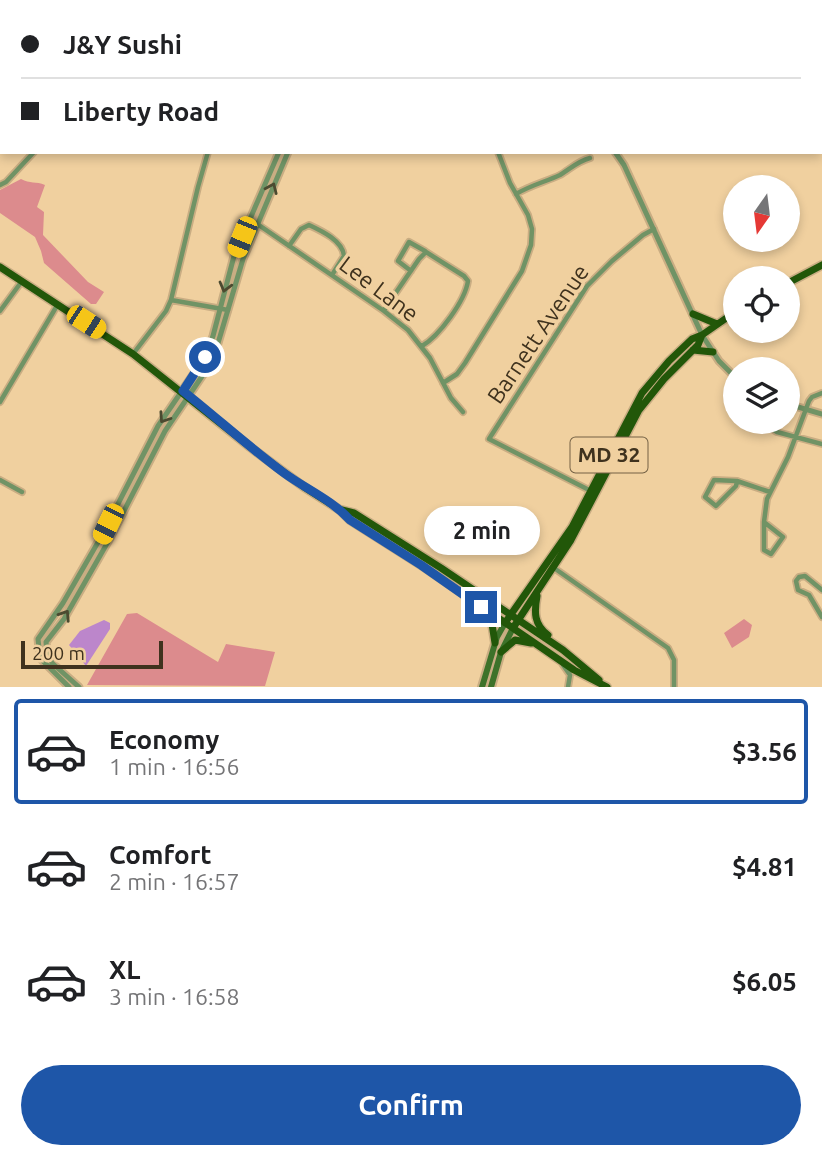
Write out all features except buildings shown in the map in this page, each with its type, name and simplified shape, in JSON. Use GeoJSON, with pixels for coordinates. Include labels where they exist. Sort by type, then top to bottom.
{"type":"FeatureCollection","features":[{"type":"Feature","properties":{"kind":"main road"},"geometry":{"type":"LineString","coordinates":[[800,277],[822,265]]}},
{"type":"Feature","properties":{"kind":"main road"},"geometry":{"type":"LineString","coordinates":[[0,267],[133,354],[183,391],[250,447],[340,510],[350,520],[558,659],[604,685]]}},
{"type":"Feature","properties":{"kind":"main road"},"geometry":{"type":"LineString","coordinates":[[693,314],[717,324]]}},
{"type":"Feature","properties":{"kind":"main road","name":"MD 32"},"geometry":{"type":"LineString","coordinates":[[482,687],[495,643],[505,623],[567,534],[642,393],[682,348],[723,320]]}},
{"type":"Feature","properties":{"kind":"main road","name":"MD 32"},"geometry":{"type":"LineString","coordinates":[[491,687],[501,652],[513,628],[554,568],[589,509],[639,410],[664,379],[693,350],[702,335]]}},
{"type":"Feature","properties":{"kind":"main road"},"geometry":{"type":"LineString","coordinates":[[693,350],[713,352]]}},
{"type":"Feature","properties":{"kind":"main road"},"geometry":{"type":"LineString","coordinates":[[340,510],[354,513],[518,620],[563,650],[604,685]]}},
{"type":"Feature","properties":{"kind":"main road"},"geometry":{"type":"LineString","coordinates":[[537,592],[534,610],[536,621],[542,631],[563,650]]}},
{"type":"Feature","properties":{"kind":"main road"},"geometry":{"type":"LineString","coordinates":[[481,607],[492,624],[495,643]]}},
{"type":"Feature","properties":{"kind":"main road"},"geometry":{"type":"LineString","coordinates":[[501,652],[515,640],[537,644]]}},
{"type":"Feature","properties":{"kind":"street"},"geometry":{"type":"LineString","coordinates":[[0,185],[32,154]]}},
{"type":"Feature","properties":{"kind":"street"},"geometry":{"type":"LineString","coordinates":[[133,354],[166,311],[171,299],[207,154]]}},
{"type":"Feature","properties":{"kind":"street"},"geometry":{"type":"LineString","coordinates":[[79,687],[44,663],[38,652],[40,634],[63,603],[101,537],[158,426],[205,357],[229,272],[278,154]]}},
{"type":"Feature","properties":{"kind":"street"},"geometry":{"type":"LineString","coordinates":[[69,687],[49,658],[47,642],[109,540],[165,431],[213,360],[237,275],[287,154]]}},
{"type":"Feature","properties":{"kind":"street"},"geometry":{"type":"LineString","coordinates":[[443,383],[457,374],[463,366],[528,259],[532,238],[530,221],[503,170],[499,154]]}},
{"type":"Feature","properties":{"kind":"street"},"geometry":{"type":"LineString","coordinates":[[617,154],[625,165],[702,335],[723,363]]}},
{"type":"Feature","properties":{"kind":"street"},"geometry":{"type":"LineString","coordinates":[[516,194],[534,183],[565,172],[582,160],[590,159]]}},
{"type":"Feature","properties":{"kind":"street","name":"Lee Lane"},"geometry":{"type":"LineString","coordinates":[[250,219],[408,330],[422,346],[463,412]]}},
{"type":"Feature","properties":{"kind":"street"},"geometry":{"type":"LineString","coordinates":[[289,246],[301,229],[309,225],[339,244],[343,248],[344,256],[332,275]]}},
{"type":"Feature","properties":{"kind":"street","name":"Barnett Avenue"},"geometry":{"type":"LineString","coordinates":[[592,491],[489,439],[587,286],[612,261],[654,229]]}},
{"type":"Feature","properties":{"kind":"street"},"geometry":{"type":"LineString","coordinates":[[411,271],[398,261],[409,242],[464,276],[468,285],[439,334],[422,346]]}},
{"type":"Feature","properties":{"kind":"street"},"geometry":{"type":"LineString","coordinates":[[384,311],[426,252]]}},
{"type":"Feature","properties":{"kind":"street"},"geometry":{"type":"LineString","coordinates":[[0,311],[22,281]]}},
{"type":"Feature","properties":{"kind":"street"},"geometry":{"type":"LineString","coordinates":[[171,299],[228,310]]}},
{"type":"Feature","properties":{"kind":"street"},"geometry":{"type":"LineString","coordinates":[[0,402],[58,304]]}},
{"type":"Feature","properties":{"kind":"street"},"geometry":{"type":"LineString","coordinates":[[764,522],[783,537],[771,554],[764,550],[764,522],[770,492],[812,397],[822,393]]}},
{"type":"Feature","properties":{"kind":"street"},"geometry":{"type":"LineString","coordinates":[[800,408],[822,414]]}},
{"type":"Feature","properties":{"kind":"street"},"geometry":{"type":"LineString","coordinates":[[784,434],[822,444]]}},
{"type":"Feature","properties":{"kind":"street"},"geometry":{"type":"LineString","coordinates":[[0,480],[22,492]]}},
{"type":"Feature","properties":{"kind":"street"},"geometry":{"type":"LineString","coordinates":[[737,481],[736,486],[719,506],[705,497],[715,480],[737,481],[770,492]]}},
{"type":"Feature","properties":{"kind":"street"},"geometry":{"type":"LineString","coordinates":[[554,568],[668,648],[674,660],[674,687]]}},
{"type":"Feature","properties":{"kind":"street"},"geometry":{"type":"LineString","coordinates":[[822,590],[805,576],[796,581],[798,590],[809,595],[822,617]]}},
{"type":"Feature","properties":{"kind":"street"},"geometry":{"type":"LineString","coordinates":[[558,659],[568,671],[568,687]]}},
{"type":"Feature","properties":{"kind":"street"},"geometry":{"type":"LineString","coordinates":[[570,680],[578,676],[587,677]]}},
{"type":"Feature","properties":{"kind":"shaded area"},"geometry":{"type":"Polygon","coordinates":[[[21,179],[45,185],[37,207],[44,212],[43,235],[88,282],[104,292],[96,304],[91,304],[44,263],[35,237],[0,213],[0,190],[21,179]]]}},
{"type":"Feature","properties":{"kind":"shaded area"},"geometry":{"type":"Polygon","coordinates":[[[137,613],[218,662],[226,644],[275,652],[265,686],[87,685],[127,614],[137,613]]]}},
{"type":"Feature","properties":{"kind":"shaded area"},"geometry":{"type":"Polygon","coordinates":[[[744,619],[752,625],[749,637],[732,648],[724,633],[744,619]]]}},
{"type":"Feature","properties":{"kind":"shaded area"},"geometry":{"type":"Polygon","coordinates":[[[104,620],[110,623],[110,629],[86,666],[69,645],[80,631],[104,620]]]}},
{"type":"Feature","properties":{"kind":"route"},"geometry":{"type":"LineString","coordinates":[[205,357],[183,391],[286,474],[481,607]]}}]}
